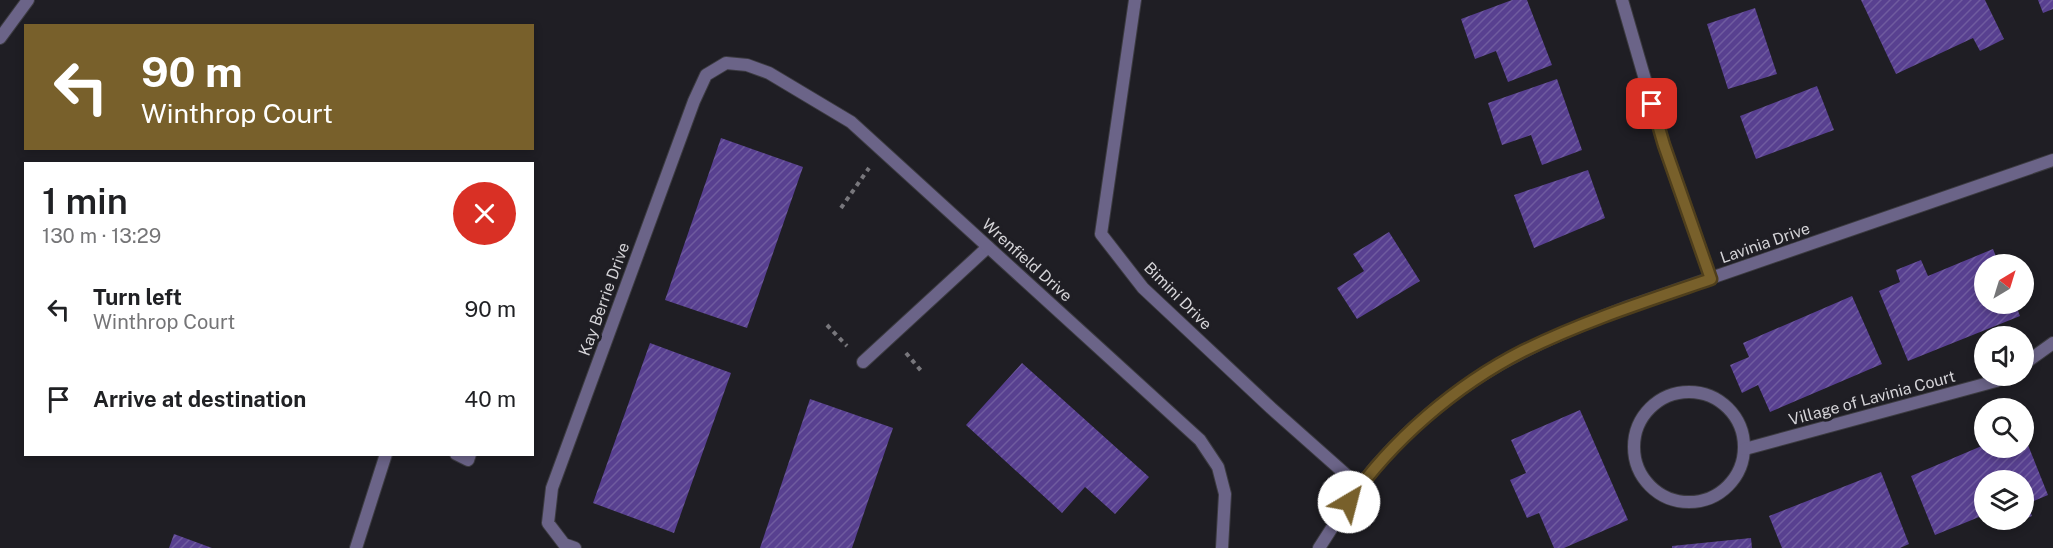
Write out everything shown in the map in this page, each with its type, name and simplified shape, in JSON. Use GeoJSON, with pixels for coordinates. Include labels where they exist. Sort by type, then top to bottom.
{"type":"FeatureCollection","features":[{"type":"Feature","properties":{"kind":"street"},"geometry":{"type":"LineString","coordinates":[[0,38],[28,0]]}},
{"type":"Feature","properties":{"kind":"street","name":"Bimini Drive"},"geometry":{"type":"LineString","coordinates":[[1135,0],[1101,234],[1143,288],[1271,408],[1360,487]]}},
{"type":"Feature","properties":{"kind":"street"},"geometry":{"type":"LineString","coordinates":[[1622,0],[1664,145],[1711,279]]}},
{"type":"Feature","properties":{"kind":"street","name":"Wrenfield Drive"},"geometry":{"type":"LineString","coordinates":[[726,63],[747,65],[769,73],[851,122],[1200,440],[1218,467],[1225,495],[1222,548]]}},
{"type":"Feature","properties":{"kind":"street","name":"Kay Berrie Drive"},"geometry":{"type":"LineString","coordinates":[[575,548],[564,544],[548,524],[552,488],[694,100],[706,75],[726,63]]}},
{"type":"Feature","properties":{"kind":"street","name":"Lavinia Drive"},"geometry":{"type":"LineString","coordinates":[[1319,548],[1360,487],[1395,446],[1434,410],[1521,352],[1571,329],[1628,307],[2053,160]]}},
{"type":"Feature","properties":{"kind":"street"},"geometry":{"type":"LineString","coordinates":[[863,362],[988,247]]}},
{"type":"Feature","properties":{"kind":"street"},"geometry":{"type":"LineString","coordinates":[[2034,357],[2053,343]]}},
{"type":"Feature","properties":{"kind":"street","name":"Village of Lavinia Court"},"geometry":{"type":"LineString","coordinates":[[1745,449],[1978,386]]}},
{"type":"Feature","properties":{"kind":"street"},"geometry":{"type":"LineString","coordinates":[[1695,391],[1720,400],[1734,414],[1743,431],[1745,449],[1742,467],[1732,484],[1716,496],[1700,502],[1680,502],[1663,497],[1648,485],[1638,468],[1634,455],[1634,436],[1641,418],[1654,404],[1675,393],[1695,391]]}},
{"type":"Feature","properties":{"kind":"street"},"geometry":{"type":"LineString","coordinates":[[356,548],[385,456]]}},
{"type":"Feature","properties":{"kind":"path"},"geometry":{"type":"LineString","coordinates":[[841,208],[858,183]]}},
{"type":"Feature","properties":{"kind":"building"},"geometry":{"type":"Polygon","coordinates":[[[1512,0],[1527,0],[1552,65],[1508,82],[1496,51],[1475,59],[1461,19],[1512,0]]]}},
{"type":"Feature","properties":{"kind":"building"},"geometry":{"type":"Polygon","coordinates":[[[1861,0],[1985,0],[2004,39],[1980,51],[1973,38],[1896,74],[1861,0]]]}},
{"type":"Feature","properties":{"kind":"building"},"geometry":{"type":"Polygon","coordinates":[[[2038,0],[2053,0],[2053,9],[2043,13],[2038,0]]]}},
{"type":"Feature","properties":{"kind":"building"},"geometry":{"type":"Polygon","coordinates":[[[1755,8],[1777,74],[1728,89],[1707,24],[1755,8]]]}},
{"type":"Feature","properties":{"kind":"building"},"geometry":{"type":"Polygon","coordinates":[[[1557,79],[1582,150],[1542,165],[1531,135],[1502,145],[1488,103],[1557,79]]]}},
{"type":"Feature","properties":{"kind":"building"},"geometry":{"type":"Polygon","coordinates":[[[1817,86],[1834,130],[1756,159],[1740,116],[1817,86]]]}},
{"type":"Feature","properties":{"kind":"building"},"geometry":{"type":"Polygon","coordinates":[[[721,138],[803,167],[747,328],[665,300],[721,138]]]}},
{"type":"Feature","properties":{"kind":"building"},"geometry":{"type":"Polygon","coordinates":[[[1588,170],[1605,218],[1534,248],[1514,195],[1588,170]]]}},
{"type":"Feature","properties":{"kind":"building"},"geometry":{"type":"Polygon","coordinates":[[[1389,232],[1420,281],[1357,319],[1337,288],[1364,271],[1353,254],[1389,232]]]}},
{"type":"Feature","properties":{"kind":"building"},"geometry":{"type":"Polygon","coordinates":[[[1993,249],[1995,254],[1981,254],[1993,249]]]}},
{"type":"Feature","properties":{"kind":"building"},"geometry":{"type":"Polygon","coordinates":[[[1974,257],[1974,314],[2019,314],[2020,316],[1995,326],[1974,326],[1974,334],[1908,361],[1879,291],[1900,282],[1896,270],[1921,260],[1928,276],[1974,257]]]}},
{"type":"Feature","properties":{"kind":"building"},"geometry":{"type":"Polygon","coordinates":[[[1852,296],[1882,364],[1770,412],[1758,385],[1742,393],[1730,365],[1749,357],[1743,343],[1852,296]]]}},
{"type":"Feature","properties":{"kind":"building"},"geometry":{"type":"Polygon","coordinates":[[[650,343],[731,373],[674,533],[593,503],[650,343]]]}},
{"type":"Feature","properties":{"kind":"building"},"geometry":{"type":"Polygon","coordinates":[[[1022,363],[1149,477],[1115,514],[1085,487],[1062,513],[966,425],[1022,363]]]}},
{"type":"Feature","properties":{"kind":"building"},"geometry":{"type":"Polygon","coordinates":[[[810,399],[893,428],[852,548],[760,548],[810,399]]]}},
{"type":"Feature","properties":{"kind":"building"},"geometry":{"type":"Polygon","coordinates":[[[1580,410],[1628,520],[1564,548],[1554,548],[1539,513],[1527,518],[1510,480],[1526,473],[1511,440],[1580,410]]]}},
{"type":"Feature","properties":{"kind":"building"},"geometry":{"type":"Polygon","coordinates":[[[1974,449],[1974,458],[2033,458],[2048,495],[2034,501],[2034,470],[1974,470],[1974,519],[1935,535],[1911,476],[1974,449]]]}},
{"type":"Feature","properties":{"kind":"building"},"geometry":{"type":"Polygon","coordinates":[[[1881,472],[1909,544],[1900,548],[1782,548],[1769,516],[1881,472]]]}},
{"type":"Feature","properties":{"kind":"building"},"geometry":{"type":"Polygon","coordinates":[[[174,534],[212,548],[169,548],[174,534]]]}},
{"type":"Feature","properties":{"kind":"building"},"geometry":{"type":"Polygon","coordinates":[[[1751,538],[1752,548],[1672,548],[1672,546],[1751,538]]]}},
{"type":"Feature","properties":{"kind":"route"},"geometry":{"type":"LineString","coordinates":[[1349,502],[1395,446],[1434,410],[1521,352],[1571,329],[1628,307],[1711,279],[1652,104]]}}]}
